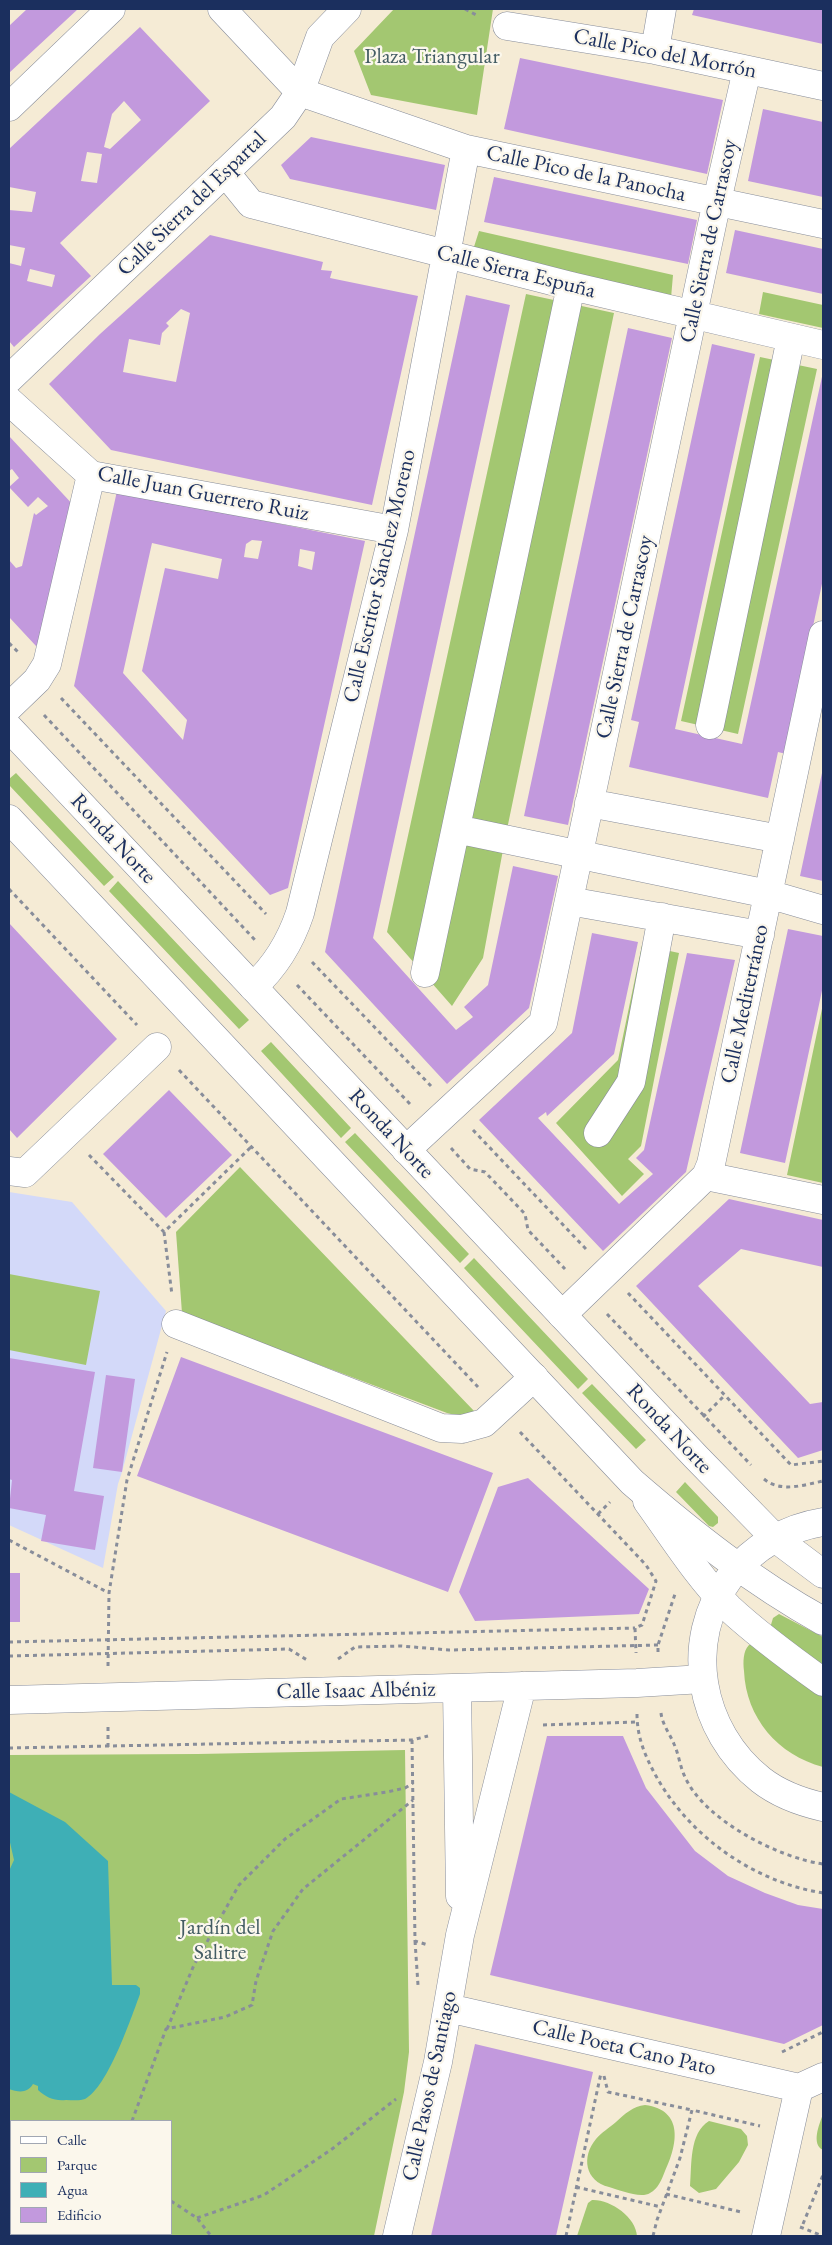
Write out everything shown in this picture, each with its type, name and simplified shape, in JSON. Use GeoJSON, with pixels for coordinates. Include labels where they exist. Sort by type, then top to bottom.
{"type":"FeatureCollection","features":[{"type":"Feature","properties":{"kind":"street"},"geometry":{"type":"LineString","coordinates":[[222,9],[300,92],[466,149]]}},
{"type":"Feature","properties":{"kind":"street","name":"Calle Sierra del Espartal"},"geometry":{"type":"LineString","coordinates":[[9,379],[283,117],[300,92],[320,37],[347,9]]}},
{"type":"Feature","properties":{"kind":"street"},"geometry":{"type":"LineString","coordinates":[[655,50],[662,9]]}},
{"type":"Feature","properties":{"kind":"street"},"geometry":{"type":"LineString","coordinates":[[9,107],[102,12]]}},
{"type":"Feature","properties":{"kind":"street","name":"Calle Pico del Morrón"},"geometry":{"type":"LineString","coordinates":[[507,26],[655,50],[823,86]]}},
{"type":"Feature","properties":{"kind":"street","name":"Calle Sierra de Carrascoy"},"geometry":{"type":"LineString","coordinates":[[406,1150],[543,1023],[692,316],[748,70]]}},
{"type":"Feature","properties":{"kind":"street","name":"Calle Pico de la Panocha"},"geometry":{"type":"LineString","coordinates":[[466,149],[823,224]]}},
{"type":"Feature","properties":{"kind":"street","name":"Calle Escritor Sánchez Moreno"},"geometry":{"type":"LineString","coordinates":[[253,987],[276,963],[290,940],[300,913],[394,530],[466,149]]}},
{"type":"Feature","properties":{"kind":"street","name":"Calle Sierra Espuña"},"geometry":{"type":"LineString","coordinates":[[225,172],[251,204],[447,256],[692,316],[823,345]]}},
{"type":"Feature","properties":{"kind":"street"},"geometry":{"type":"LineString","coordinates":[[425,973],[571,286]]}},
{"type":"Feature","properties":{"kind":"street"},"geometry":{"type":"LineString","coordinates":[[710,725],[792,338]]}},
{"type":"Feature","properties":{"kind":"street","name":"Calle Juan Guerrero Ruiz"},"geometry":{"type":"LineString","coordinates":[[9,401],[91,475],[394,530]]}},
{"type":"Feature","properties":{"kind":"street"},"geometry":{"type":"LineString","coordinates":[[24,692],[50,654],[91,475]]}},
{"type":"Feature","properties":{"kind":"street","name":"Calle Mediterráneo"},"geometry":{"type":"LineString","coordinates":[[562,1315],[706,1176],[713,1154],[823,635]]}},
{"type":"Feature","properties":{"kind":"street","name":"Ronda Norte"},"geometry":{"type":"LineString","coordinates":[[9,728],[562,1315],[775,1538],[823,1574]]}},
{"type":"Feature","properties":{"kind":"street"},"geometry":{"type":"LineString","coordinates":[[590,803],[780,839]]}},
{"type":"Feature","properties":{"kind":"street"},"geometry":{"type":"LineString","coordinates":[[9,820],[632,1482],[718,1595],[770,1643],[823,1682]]}},
{"type":"Feature","properties":{"kind":"street"},"geometry":{"type":"LineString","coordinates":[[456,829],[768,894],[823,910]]}},
{"type":"Feature","properties":{"kind":"street"},"geometry":{"type":"LineString","coordinates":[[569,900],[760,934]]}},
{"type":"Feature","properties":{"kind":"street"},"geometry":{"type":"LineString","coordinates":[[598,1133],[631,1082],[662,917]]}},
{"type":"Feature","properties":{"kind":"street"},"geometry":{"type":"LineString","coordinates":[[17,1172],[68,1133],[157,1047]]}},
{"type":"Feature","properties":{"kind":"street"},"geometry":{"type":"LineString","coordinates":[[706,1176],[823,1200]]}},
{"type":"Feature","properties":{"kind":"street"},"geometry":{"type":"LineString","coordinates":[[176,1324],[441,1428],[462,1429],[484,1423],[534,1377]]}},
{"type":"Feature","properties":{"kind":"street"},"geometry":{"type":"LineString","coordinates":[[632,1482],[690,1531],[738,1568],[823,1621]]}},
{"type":"Feature","properties":{"kind":"street"},"geometry":{"type":"LineString","coordinates":[[823,1522],[798,1528],[775,1538],[757,1550],[738,1568],[718,1595],[708,1618],[703,1636],[701,1655],[702,1679],[707,1702],[716,1725],[744,1764],[762,1780],[782,1793],[823,1807]]}},
{"type":"Feature","properties":{"kind":"street","name":"Calle Isaac Albéniz"},"geometry":{"type":"LineString","coordinates":[[9,1700],[457,1688],[702,1679]]}},
{"type":"Feature","properties":{"kind":"street","name":"Calle Pasos de Santiago"},"geometry":{"type":"LineString","coordinates":[[397,2236],[448,2008],[459,1945],[522,1686]]}},
{"type":"Feature","properties":{"kind":"street","name":"Calle Pasos de Santiago"},"geometry":{"type":"LineString","coordinates":[[457,1688],[459,1945]]}},
{"type":"Feature","properties":{"kind":"street","name":"Calle Poeta Cano Pato"},"geometry":{"type":"LineString","coordinates":[[448,2008],[772,2081],[811,2082]]}},
{"type":"Feature","properties":{"kind":"street"},"geometry":{"type":"LineString","coordinates":[[766,2236],[811,2082]]}},
{"type":"Feature","properties":{"kind":"path"},"geometry":{"type":"LineString","coordinates":[[9,643],[24,692],[470,1169],[485,1172],[525,1214],[528,1230],[753,1467]]}},
{"type":"Feature","properties":{"kind":"path"},"geometry":{"type":"LineString","coordinates":[[24,692],[290,940],[791,1465],[823,1461]]}},
{"type":"Feature","properties":{"kind":"path"},"geometry":{"type":"LineString","coordinates":[[68,1133],[164,1232],[176,1324],[127,1480],[109,1593],[108,1747]]}},
{"type":"Feature","properties":{"kind":"path"},"geometry":{"type":"LineString","coordinates":[[164,1232],[251,1147]]}},
{"type":"Feature","properties":{"kind":"path"},"geometry":{"type":"LineString","coordinates":[[759,1474],[773,1485],[782,1487],[823,1481]]}},
{"type":"Feature","properties":{"kind":"path"},"geometry":{"type":"LineString","coordinates":[[9,1540],[109,1593]]}},
{"type":"Feature","properties":{"kind":"path"},"geometry":{"type":"LineString","coordinates":[[9,1642],[635,1628]]}},
{"type":"Feature","properties":{"kind":"path"},"geometry":{"type":"LineString","coordinates":[[330,1659],[339,1659],[355,1647],[401,1646],[450,1650],[658,1645]]}},
{"type":"Feature","properties":{"kind":"path"},"geometry":{"type":"LineString","coordinates":[[9,1656],[289,1649],[304,1660],[313,1660]]}},
{"type":"Feature","properties":{"kind":"path"},"geometry":{"type":"LineString","coordinates":[[9,1748],[412,1740],[415,1941],[459,1945]]}},
{"type":"Feature","properties":{"kind":"path"},"geometry":{"type":"LineString","coordinates":[[132,2120],[166,2030],[194,1964],[239,1885],[285,1839],[341,1800],[405,1788],[414,1783]]}},
{"type":"Feature","properties":{"kind":"path"},"geometry":{"type":"LineString","coordinates":[[166,2030],[225,2017],[252,2005],[256,1981],[273,1931],[303,1889],[413,1800]]}},
{"type":"Feature","properties":{"kind":"path"},"geometry":{"type":"LineString","coordinates":[[653,2236],[680,2158],[692,2110],[762,2127],[779,2053],[823,2032]]}},
{"type":"Feature","properties":{"kind":"path"},"geometry":{"type":"LineString","coordinates":[[566,2236],[602,2070]]}},
{"type":"Feature","properties":{"kind":"path"},"geometry":{"type":"LineString","coordinates":[[197,2218],[264,2194],[332,2149],[397,2098]]}},
{"type":"Feature","properties":{"kind":"path"},"geometry":{"type":"LineString","coordinates":[[799,2234],[823,2175]]}},
{"type":"Feature","properties":{"kind":"path"},"geometry":{"type":"LineString","coordinates":[[576,2187],[662,2207]]}},
{"type":"Feature","properties":{"kind":"path"},"geometry":{"type":"LineString","coordinates":[[172,2202],[197,2218],[211,2236]]}},
{"type":"Feature","properties":{"kind":"shaded area"},"geometry":{"type":"Polygon","coordinates":[[[9,1192],[72,1202],[166,1311],[118,1484],[103,1568],[9,1525],[9,1192]]]}},
{"type":"Feature","properties":{"kind":"green space","name":"Plaza Triangular"},"geometry":{"type":"Polygon","coordinates":[[[394,9],[493,9],[477,115],[371,95],[354,51],[394,9]]]}},
{"type":"Feature","properties":{"kind":"green space"},"geometry":{"type":"Polygon","coordinates":[[[479,231],[673,275],[671,298],[473,250],[479,231]]]}},
{"type":"Feature","properties":{"kind":"green space"},"geometry":{"type":"Polygon","coordinates":[[[763,292],[823,305],[823,328],[759,314],[763,292]]]}},
{"type":"Feature","properties":{"kind":"green space"},"geometry":{"type":"Polygon","coordinates":[[[526,294],[614,313],[505,839],[483,958],[452,1006],[387,932],[526,294]]]}},
{"type":"Feature","properties":{"kind":"green space"},"geometry":{"type":"Polygon","coordinates":[[[760,357],[817,369],[738,734],[681,721],[760,357]]]}},
{"type":"Feature","properties":{"kind":"green space"},"geometry":{"type":"Polygon","coordinates":[[[16,773],[114,877],[104,886],[9,785],[9,779],[16,773]]]}},
{"type":"Feature","properties":{"kind":"green space"},"geometry":{"type":"Polygon","coordinates":[[[118,881],[249,1020],[239,1029],[109,891],[118,881]]]}},
{"type":"Feature","properties":{"kind":"green space"},"geometry":{"type":"Polygon","coordinates":[[[642,945],[679,953],[641,1146],[628,1159],[644,1174],[622,1196],[556,1123],[618,1060],[642,945]]]}},
{"type":"Feature","properties":{"kind":"green space"},"geometry":{"type":"Polygon","coordinates":[[[823,1004],[823,1183],[787,1175],[823,1004]]]}},
{"type":"Feature","properties":{"kind":"green space"},"geometry":{"type":"Polygon","coordinates":[[[271,1042],[351,1128],[341,1138],[261,1051],[271,1042]]]}},
{"type":"Feature","properties":{"kind":"green space"},"geometry":{"type":"Polygon","coordinates":[[[355,1133],[469,1254],[460,1263],[345,1142],[355,1133]]]}},
{"type":"Feature","properties":{"kind":"green space"},"geometry":{"type":"Polygon","coordinates":[[[240,1167],[475,1412],[459,1416],[447,1413],[182,1313],[176,1232],[240,1167]]]}},
{"type":"Feature","properties":{"kind":"green space"},"geometry":{"type":"Polygon","coordinates":[[[474,1258],[588,1379],[578,1389],[464,1268],[474,1258]]]}},
{"type":"Feature","properties":{"kind":"green space"},"geometry":{"type":"Polygon","coordinates":[[[9,1274],[100,1291],[86,1365],[9,1350],[9,1274]]]}},
{"type":"Feature","properties":{"kind":"green space"},"geometry":{"type":"Polygon","coordinates":[[[592,1384],[646,1440],[636,1449],[582,1393],[592,1384]]]}},
{"type":"Feature","properties":{"kind":"green space"},"geometry":{"type":"Polygon","coordinates":[[[685,1482],[718,1517],[718,1523],[713,1527],[709,1526],[676,1492],[685,1482]]]}},
{"type":"Feature","properties":{"kind":"green space"},"geometry":{"type":"Polygon","coordinates":[[[779,1614],[823,1637],[823,1670],[770,1628],[773,1618],[779,1614]]]}},
{"type":"Feature","properties":{"kind":"green space"},"geometry":{"type":"Polygon","coordinates":[[[749,1645],[752,1645],[823,1697],[823,1767],[792,1754],[767,1732],[758,1719],[746,1688],[744,1660],[749,1645]]]}},
{"type":"Feature","properties":{"kind":"green space","name":"Jardín del Salitre"},"geometry":{"type":"Polygon","coordinates":[[[405,1750],[409,2052],[404,2092],[374,2236],[9,2236],[9,1755],[405,1750]]]}},
{"type":"Feature","properties":{"kind":"green space"},"geometry":{"type":"Polygon","coordinates":[[[645,2105],[658,2108],[667,2114],[672,2121],[674,2130],[673,2151],[655,2189],[646,2195],[636,2195],[601,2184],[590,2174],[587,2161],[591,2146],[600,2135],[626,2113],[645,2105]]]}},
{"type":"Feature","properties":{"kind":"green space"},"geometry":{"type":"Polygon","coordinates":[[[823,2114],[823,2150],[819,2147],[817,2139],[823,2114]]]}},
{"type":"Feature","properties":{"kind":"green space"},"geometry":{"type":"Polygon","coordinates":[[[709,2121],[741,2129],[747,2136],[748,2145],[739,2162],[716,2189],[699,2193],[690,2186],[693,2150],[698,2133],[709,2121]]]}},
{"type":"Feature","properties":{"kind":"green space"},"geometry":{"type":"Polygon","coordinates":[[[592,2200],[599,2200],[621,2210],[632,2222],[637,2236],[577,2236],[588,2203],[592,2200]]]}},
{"type":"Feature","properties":{"kind":"water"},"geometry":{"type":"Polygon","coordinates":[[[9,1792],[65,1822],[108,1861],[112,1985],[136,1985],[140,1988],[140,1994],[131,2019],[110,2067],[94,2092],[83,2100],[58,2100],[51,2098],[41,2093],[38,2090],[38,2086],[33,2084],[25,2091],[9,2089],[9,1871],[14,1860],[9,1838],[9,1792]]]}},
{"type":"Feature","properties":{"kind":"building"},"geometry":{"type":"Polygon","coordinates":[[[27,9],[78,9],[9,73],[9,26],[27,9]]]}},
{"type":"Feature","properties":{"kind":"building"},"geometry":{"type":"Polygon","coordinates":[[[694,9],[823,9],[823,44],[692,15],[694,9]]]}},
{"type":"Feature","properties":{"kind":"building"},"geometry":{"type":"Polygon","coordinates":[[[140,27],[210,101],[60,243],[91,276],[14,347],[9,341],[9,263],[21,266],[25,248],[9,245],[9,210],[32,212],[36,192],[9,187],[9,149],[140,27]],[[124,101],[112,114],[104,147],[110,149],[141,120],[124,101]],[[87,152],[81,181],[97,183],[102,154],[87,152]],[[30,269],[27,281],[52,287],[55,275],[30,269]]]}},
{"type":"Feature","properties":{"kind":"building"},"geometry":{"type":"Polygon","coordinates":[[[520,58],[723,100],[707,174],[504,129],[520,58]]]}},
{"type":"Feature","properties":{"kind":"building"},"geometry":{"type":"Polygon","coordinates":[[[763,109],[823,122],[823,197],[748,181],[763,109]]]}},
{"type":"Feature","properties":{"kind":"building"},"geometry":{"type":"Polygon","coordinates":[[[311,137],[445,165],[436,210],[290,179],[281,165],[311,137]]]}},
{"type":"Feature","properties":{"kind":"building"},"geometry":{"type":"Polygon","coordinates":[[[494,177],[697,220],[688,264],[484,222],[494,177]]]}},
{"type":"Feature","properties":{"kind":"building"},"geometry":{"type":"Polygon","coordinates":[[[735,230],[823,249],[823,294],[726,273],[735,230]]]}},
{"type":"Feature","properties":{"kind":"building"},"geometry":{"type":"Polygon","coordinates":[[[210,235],[323,262],[321,270],[332,271],[330,278],[418,296],[372,505],[111,450],[49,384],[100,334],[210,235]],[[181,309],[166,323],[169,326],[162,333],[160,345],[129,339],[123,372],[176,382],[190,313],[181,309]]]}},
{"type":"Feature","properties":{"kind":"building"},"geometry":{"type":"Polygon","coordinates":[[[466,295],[510,305],[373,938],[456,1030],[473,1017],[464,1007],[488,985],[513,866],[558,876],[529,1008],[447,1084],[325,952],[466,295]]]}},
{"type":"Feature","properties":{"kind":"building"},"geometry":{"type":"Polygon","coordinates":[[[628,328],[672,338],[568,825],[524,816],[628,328]]]}},
{"type":"Feature","properties":{"kind":"building"},"geometry":{"type":"Polygon","coordinates":[[[712,344],[755,354],[675,729],[742,744],[823,372],[823,579],[786,754],[778,752],[768,798],[629,767],[639,722],[631,720],[712,344]]]}},
{"type":"Feature","properties":{"kind":"building"},"geometry":{"type":"Polygon","coordinates":[[[9,436],[76,508],[46,636],[36,646],[9,617],[9,560],[16,568],[22,566],[34,513],[36,515],[48,506],[38,497],[28,507],[9,487],[19,478],[12,469],[9,471],[9,436]]]}},
{"type":"Feature","properties":{"kind":"building"},"geometry":{"type":"Polygon","coordinates":[[[117,491],[365,541],[288,888],[270,895],[74,686],[117,491]],[[252,540],[246,544],[244,557],[258,559],[262,541],[252,540]],[[152,543],[123,673],[183,740],[187,720],[142,671],[165,568],[218,579],[222,559],[152,543]],[[300,549],[298,566],[312,570],[315,552],[300,549]]]}},
{"type":"Feature","properties":{"kind":"building"},"geometry":{"type":"Polygon","coordinates":[[[823,773],[823,881],[800,876],[823,773]]]}},
{"type":"Feature","properties":{"kind":"building"},"geometry":{"type":"Polygon","coordinates":[[[9,923],[117,1039],[17,1138],[9,1129],[9,923]]]}},
{"type":"Feature","properties":{"kind":"building"},"geometry":{"type":"Polygon","coordinates":[[[788,929],[823,936],[823,986],[785,1163],[740,1153],[788,929]]]}},
{"type":"Feature","properties":{"kind":"building"},"geometry":{"type":"Polygon","coordinates":[[[592,933],[638,942],[614,1054],[547,1116],[546,1112],[538,1118],[619,1204],[653,1174],[636,1158],[644,1150],[687,953],[735,960],[686,1172],[603,1251],[479,1120],[572,1033],[592,933]]]}},
{"type":"Feature","properties":{"kind":"building"},"geometry":{"type":"Polygon","coordinates":[[[169,1090],[232,1155],[166,1218],[103,1154],[169,1090]]]}},
{"type":"Feature","properties":{"kind":"building"},"geometry":{"type":"Polygon","coordinates":[[[729,1199],[823,1220],[823,1267],[741,1249],[698,1286],[810,1404],[823,1402],[823,1450],[798,1458],[636,1286],[729,1199]]]}},
{"type":"Feature","properties":{"kind":"building"},"geometry":{"type":"Polygon","coordinates":[[[181,1357],[493,1473],[448,1592],[137,1476],[181,1357]]]}},
{"type":"Feature","properties":{"kind":"building"},"geometry":{"type":"Polygon","coordinates":[[[9,1358],[95,1372],[74,1491],[104,1496],[95,1550],[41,1541],[46,1515],[9,1508],[12,1480],[9,1479],[9,1358]]]}},
{"type":"Feature","properties":{"kind":"building"},"geometry":{"type":"Polygon","coordinates":[[[106,1375],[135,1379],[122,1472],[93,1468],[106,1375]]]}},
{"type":"Feature","properties":{"kind":"building"},"geometry":{"type":"Polygon","coordinates":[[[528,1478],[649,1589],[639,1614],[475,1621],[459,1592],[498,1487],[528,1478]]]}},
{"type":"Feature","properties":{"kind":"building"},"geometry":{"type":"Polygon","coordinates":[[[9,1573],[20,1573],[20,1622],[9,1622],[9,1573]]]}},
{"type":"Feature","properties":{"kind":"building"},"geometry":{"type":"Polygon","coordinates":[[[547,1736],[623,1736],[646,1788],[695,1851],[728,1876],[765,1893],[798,1905],[823,1909],[823,2025],[784,2044],[490,1975],[547,1736]]]}},
{"type":"Feature","properties":{"kind":"building"},"geometry":{"type":"Polygon","coordinates":[[[475,2044],[593,2072],[556,2236],[431,2236],[475,2044]]]}}]}
